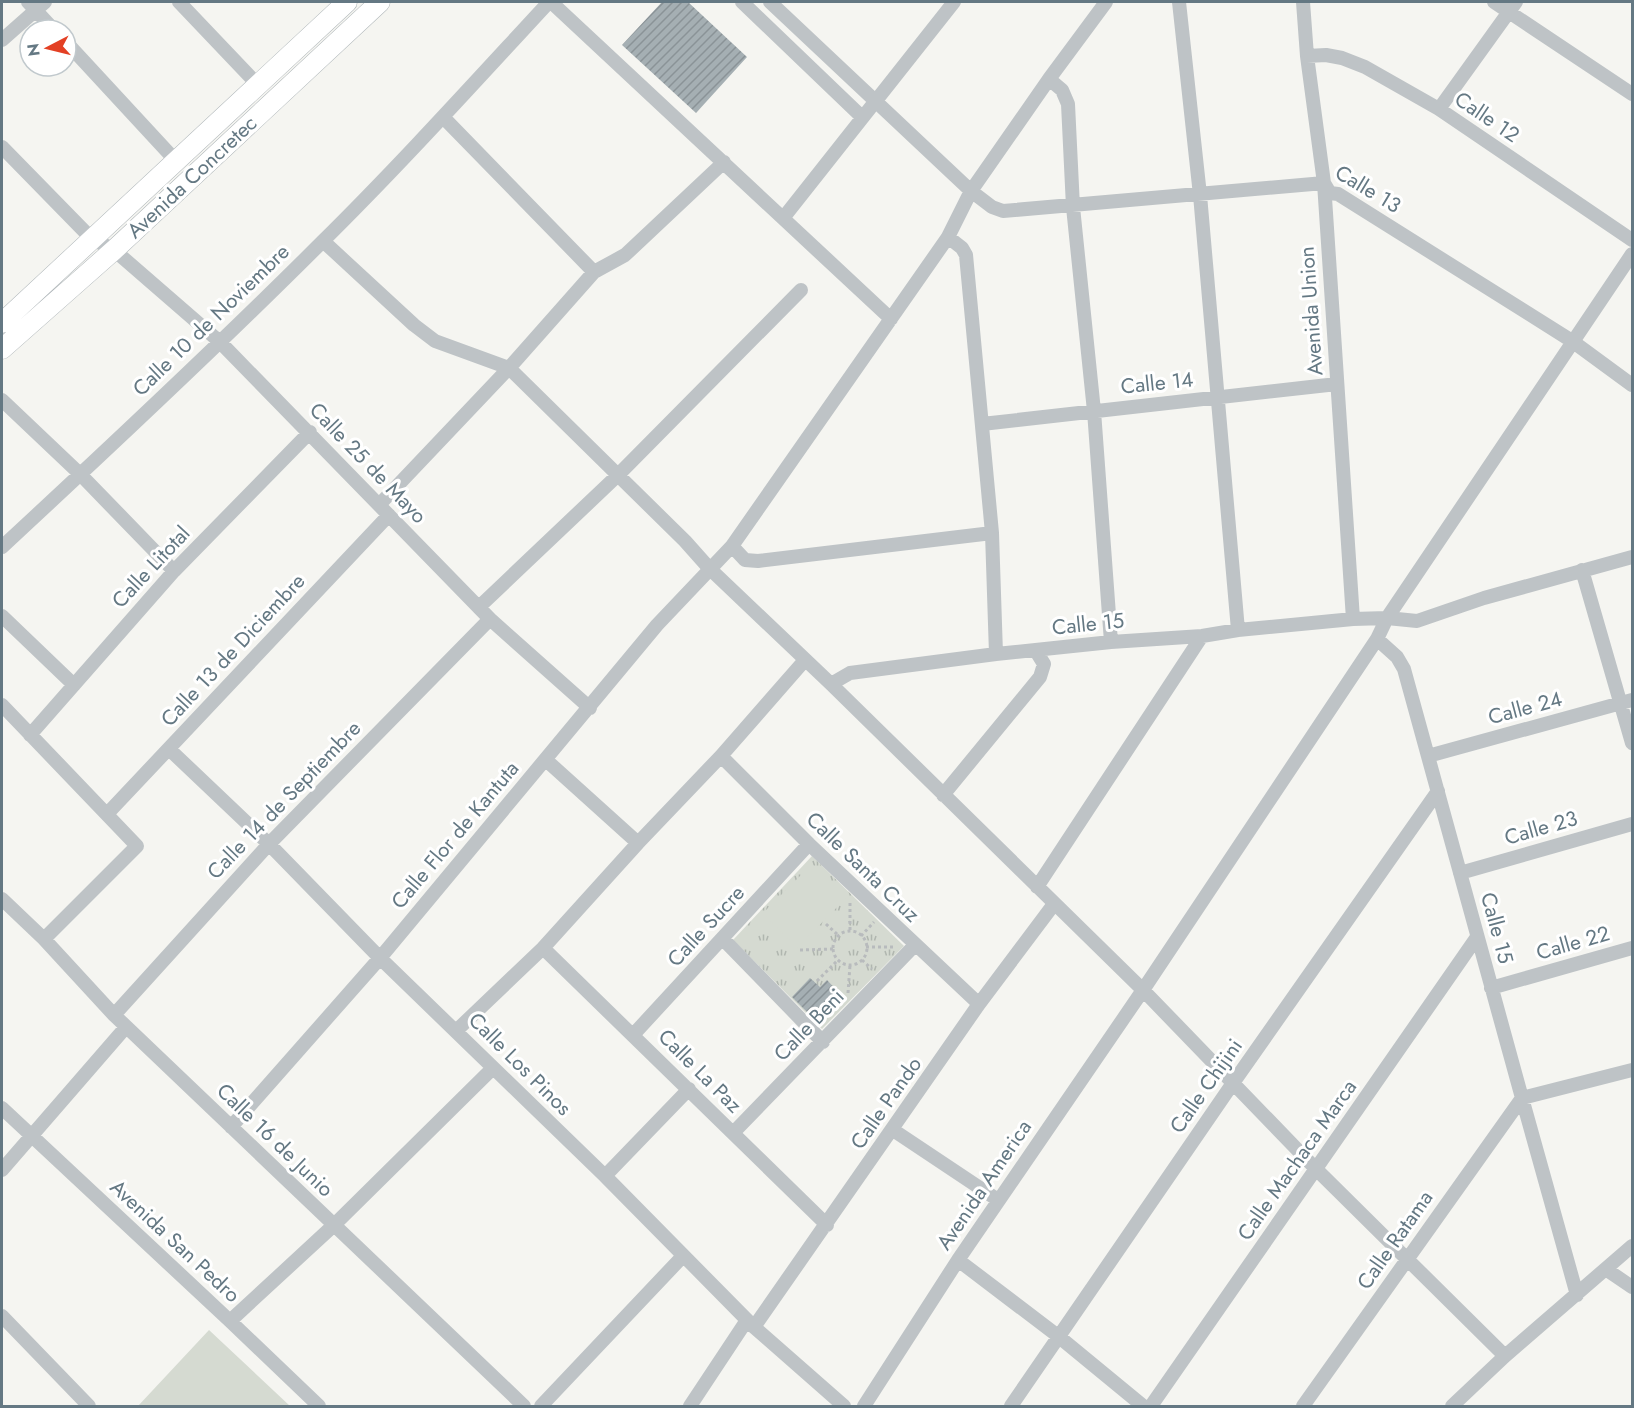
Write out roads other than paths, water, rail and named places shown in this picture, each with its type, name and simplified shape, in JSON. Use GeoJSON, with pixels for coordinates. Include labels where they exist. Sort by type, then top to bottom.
{"type":"FeatureCollection","features":[{"type":"Feature","properties":{"kind":"street"},"geometry":{"type":"LineString","coordinates":[[179,2],[257,84]]}},
{"type":"Feature","properties":{"kind":"street","name":"Avenida Concretec"},"geometry":{"type":"LineString","coordinates":[[2,323],[345,2]]}},
{"type":"Feature","properties":{"kind":"street","name":"Avenida Concretec"},"geometry":{"type":"LineString","coordinates":[[2,349],[114,250],[380,2]]}},
{"type":"Feature","properties":{"kind":"street"},"geometry":{"type":"LineString","coordinates":[[550,2],[784,217],[891,319]]}},
{"type":"Feature","properties":{"kind":"street","name":"Calle 10 de Noviembre"},"geometry":{"type":"LineString","coordinates":[[2,547],[220,342],[323,241],[444,117],[550,2]]}},
{"type":"Feature","properties":{"kind":"street"},"geometry":{"type":"LineString","coordinates":[[742,2],[861,117]]}},
{"type":"Feature","properties":{"kind":"street","name":"Calle 13"},"geometry":{"type":"LineString","coordinates":[[770,2],[971,191],[992,207],[1003,212],[1323,183],[1330,193],[1338,195],[1572,341],[1632,385]]}},
{"type":"Feature","properties":{"kind":"street"},"geometry":{"type":"LineString","coordinates":[[784,217],[874,100],[954,2]]}},
{"type":"Feature","properties":{"kind":"street"},"geometry":{"type":"LineString","coordinates":[[1179,2],[1200,195],[1238,630]]}},
{"type":"Feature","properties":{"kind":"street","name":"Avenida Union"},"geometry":{"type":"LineString","coordinates":[[1303,2],[1307,56],[1323,183],[1353,619]]}},
{"type":"Feature","properties":{"kind":"street"},"geometry":{"type":"LineString","coordinates":[[1494,2],[1512,6],[1632,94]]}},
{"type":"Feature","properties":{"kind":"street"},"geometry":{"type":"LineString","coordinates":[[2,40],[36,4],[46,18]]}},
{"type":"Feature","properties":{"kind":"street","name":"Calle Flor de Kantuta"},"geometry":{"type":"LineString","coordinates":[[231,1127],[380,958],[657,625],[732,546],[948,237],[971,191],[1100,4]]}},
{"type":"Feature","properties":{"kind":"street"},"geometry":{"type":"LineString","coordinates":[[1439,109],[1512,6]]}},
{"type":"Feature","properties":{"kind":"street"},"geometry":{"type":"LineString","coordinates":[[78,55],[176,160]]}},
{"type":"Feature","properties":{"kind":"street","name":"Calle 12"},"geometry":{"type":"LineString","coordinates":[[1307,56],[1326,55],[1342,58],[1365,67],[1439,109],[1632,240]]}},
{"type":"Feature","properties":{"kind":"street"},"geometry":{"type":"LineString","coordinates":[[1049,79],[1062,90],[1068,104],[1072,207],[1094,411],[1111,642]]}},
{"type":"Feature","properties":{"kind":"street"},"geometry":{"type":"LineString","coordinates":[[444,117],[594,272]]}},
{"type":"Feature","properties":{"kind":"street","name":"Calle 25 de Mayo"},"geometry":{"type":"LineString","coordinates":[[2,147],[91,238],[114,250],[220,342],[490,619],[590,708]]}},
{"type":"Feature","properties":{"kind":"street","name":"Calle 13 de Diciembre"},"geometry":{"type":"LineString","coordinates":[[106,814],[169,749],[594,272],[625,255],[724,162]]}},
{"type":"Feature","properties":{"kind":"street"},"geometry":{"type":"LineString","coordinates":[[948,237],[966,255],[992,533],[996,654]]}},
{"type":"Feature","properties":{"kind":"street"},"geometry":{"type":"LineString","coordinates":[[323,241],[414,325],[435,341],[509,368],[709,568],[831,684],[1143,990],[1316,1168],[1505,1356]]}},
{"type":"Feature","properties":{"kind":"street","name":"Avenida America"},"geometry":{"type":"LineString","coordinates":[[864,1407],[958,1260],[1143,990],[1377,639],[1387,618],[1632,254]]}},
{"type":"Feature","properties":{"kind":"street"},"geometry":{"type":"LineString","coordinates":[[479,607],[618,475],[801,290]]}},
{"type":"Feature","properties":{"kind":"street","name":"Calle 14"},"geometry":{"type":"LineString","coordinates":[[981,424],[1337,384]]}},
{"type":"Feature","properties":{"kind":"street"},"geometry":{"type":"LineString","coordinates":[[2,400],[80,474],[174,571]]}},
{"type":"Feature","properties":{"kind":"street","name":"Calle Litotal"},"geometry":{"type":"LineString","coordinates":[[30,735],[174,571],[310,432]]}},
{"type":"Feature","properties":{"kind":"street"},"geometry":{"type":"LineString","coordinates":[[732,546],[745,560],[758,561],[992,533]]}},
{"type":"Feature","properties":{"kind":"street"},"geometry":{"type":"LineString","coordinates":[[1387,618],[1417,621],[1484,598],[1632,556]]}},
{"type":"Feature","properties":{"kind":"street"},"geometry":{"type":"LineString","coordinates":[[1582,570],[1627,702],[1632,743]]}},
{"type":"Feature","properties":{"kind":"street"},"geometry":{"type":"LineString","coordinates":[[2,616],[74,685]]}},
{"type":"Feature","properties":{"kind":"street","name":"Calle 15"},"geometry":{"type":"LineString","coordinates":[[831,684],[850,673],[996,654],[1111,642],[1202,636],[1238,630],[1353,619],[1387,618]]}},
{"type":"Feature","properties":{"kind":"street","name":"Calle 14 de Septiembre"},"geometry":{"type":"LineString","coordinates":[[114,1015],[269,844],[490,619]]}},
{"type":"Feature","properties":{"kind":"street"},"geometry":{"type":"LineString","coordinates":[[1037,887],[1202,636]]}},
{"type":"Feature","properties":{"kind":"street","name":"Calle 15"},"geometry":{"type":"LineString","coordinates":[[1377,639],[1397,657],[1404,669],[1577,1295]]}},
{"type":"Feature","properties":{"kind":"street"},"geometry":{"type":"LineString","coordinates":[[943,795],[1040,677],[1044,664],[1036,651]]}},
{"type":"Feature","properties":{"kind":"street"},"geometry":{"type":"LineString","coordinates":[[456,1030],[543,948],[721,756],[805,660]]}},
{"type":"Feature","properties":{"kind":"street","name":"Calle 24"},"geometry":{"type":"LineString","coordinates":[[1428,756],[1627,702]]}},
{"type":"Feature","properties":{"kind":"street"},"geometry":{"type":"LineString","coordinates":[[2,705],[137,846],[44,939]]}},
{"type":"Feature","properties":{"kind":"street","name":"Calle Los Pinos"},"geometry":{"type":"LineString","coordinates":[[169,749],[269,844],[380,958],[605,1176],[751,1324],[844,1407]]}},
{"type":"Feature","properties":{"kind":"street","name":"Calle Santa Cruz"},"geometry":{"type":"LineString","coordinates":[[721,756],[915,945],[979,1004]]}},
{"type":"Feature","properties":{"kind":"street"},"geometry":{"type":"LineString","coordinates":[[546,760],[638,843]]}},
{"type":"Feature","properties":{"kind":"street","name":"Calle Chijini"},"geometry":{"type":"LineString","coordinates":[[1011,1407],[1233,1083],[1438,791]]}},
{"type":"Feature","properties":{"kind":"street","name":"Calle 23"},"geometry":{"type":"LineString","coordinates":[[1460,873],[1632,824]]}},
{"type":"Feature","properties":{"kind":"street","name":"Calle Sucre"},"geometry":{"type":"LineString","coordinates":[[633,1035],[810,844]]}},
{"type":"Feature","properties":{"kind":"street","name":"Calle 16 de Junio"},"geometry":{"type":"LineString","coordinates":[[2,899],[44,939],[126,1027],[524,1407]]}},
{"type":"Feature","properties":{"kind":"street","name":"Calle Pando"},"geometry":{"type":"LineString","coordinates":[[690,1407],[827,1225],[979,1004],[1054,904]]}},
{"type":"Feature","properties":{"kind":"street","name":"Calle Machaca Marca"},"geometry":{"type":"LineString","coordinates":[[1151,1407],[1477,937]]}},
{"type":"Feature","properties":{"kind":"street"},"geometry":{"type":"LineString","coordinates":[[723,939],[823,1042]]}},
{"type":"Feature","properties":{"kind":"street","name":"Calle Beni"},"geometry":{"type":"LineString","coordinates":[[733,1133],[915,945]]}},
{"type":"Feature","properties":{"kind":"street","name":"Calle La Paz"},"geometry":{"type":"LineString","coordinates":[[543,948],[827,1225]]}},
{"type":"Feature","properties":{"kind":"street","name":"Calle 22"},"geometry":{"type":"LineString","coordinates":[[1491,988],[1632,948]]}},
{"type":"Feature","properties":{"kind":"street"},"geometry":{"type":"LineString","coordinates":[[2,1170],[126,1027]]}},
{"type":"Feature","properties":{"kind":"street"},"geometry":{"type":"LineString","coordinates":[[230,1321],[334,1225],[493,1068]]}},
{"type":"Feature","properties":{"kind":"street"},"geometry":{"type":"LineString","coordinates":[[1522,1098],[1632,1070]]}},
{"type":"Feature","properties":{"kind":"street"},"geometry":{"type":"LineString","coordinates":[[605,1176],[689,1089]]}},
{"type":"Feature","properties":{"kind":"street","name":"Calle Ratama"},"geometry":{"type":"LineString","coordinates":[[1303,1407],[1522,1098]]}},
{"type":"Feature","properties":{"kind":"street","name":"Avenida San Pedro"},"geometry":{"type":"LineString","coordinates":[[2,1108],[319,1407]]}},
{"type":"Feature","properties":{"kind":"street"},"geometry":{"type":"LineString","coordinates":[[893,1130],[998,1200]]}},
{"type":"Feature","properties":{"kind":"street"},"geometry":{"type":"LineString","coordinates":[[1452,1407],[1505,1356],[1632,1246]]}},
{"type":"Feature","properties":{"kind":"street"},"geometry":{"type":"LineString","coordinates":[[541,1407],[683,1256]]}},
{"type":"Feature","properties":{"kind":"street"},"geometry":{"type":"LineString","coordinates":[[958,1260],[1058,1336],[1143,1407]]}},
{"type":"Feature","properties":{"kind":"street"},"geometry":{"type":"LineString","coordinates":[[1607,1270],[1632,1287]]}},
{"type":"Feature","properties":{"kind":"street"},"geometry":{"type":"LineString","coordinates":[[2,1316],[89,1407]]}}]}
